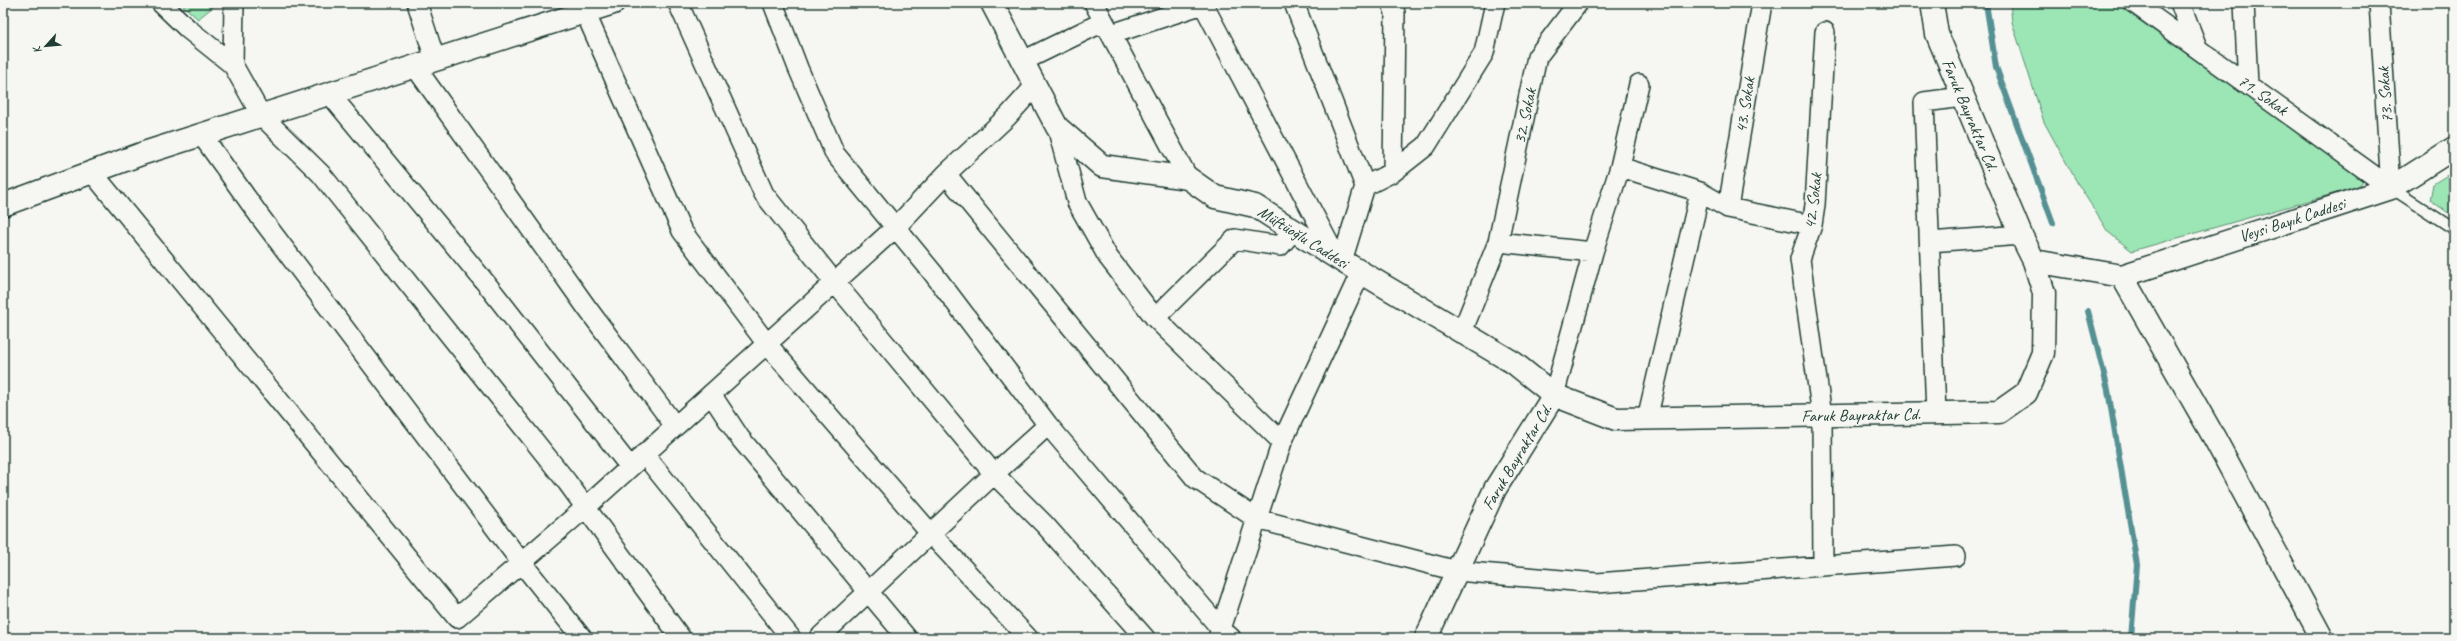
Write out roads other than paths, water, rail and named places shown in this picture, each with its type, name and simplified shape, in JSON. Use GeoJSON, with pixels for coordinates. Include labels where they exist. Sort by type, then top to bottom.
{"type":"FeatureCollection","features":[{"type":"Feature","properties":{"kind":"street"},"geometry":{"type":"LineString","coordinates":[[161,3],[188,29],[233,65],[261,115],[321,174],[586,508],[681,638]]}},
{"type":"Feature","properties":{"kind":"street"},"geometry":{"type":"LineString","coordinates":[[233,65],[234,3]]}},
{"type":"Feature","properties":{"kind":"street"},"geometry":{"type":"LineString","coordinates":[[417,3],[435,58]]}},
{"type":"Feature","properties":{"kind":"street"},"geometry":{"type":"LineString","coordinates":[[3,205],[201,134],[414,65],[583,7],[613,3]]}},
{"type":"Feature","properties":{"kind":"street"},"geometry":{"type":"LineString","coordinates":[[678,3],[764,194],[835,283],[994,474],[1045,525],[1145,638]]}},
{"type":"Feature","properties":{"kind":"street"},"geometry":{"type":"LineString","coordinates":[[773,3],[798,68],[835,154],[896,227],[1048,425],[1223,635]]}},
{"type":"Feature","properties":{"kind":"street","name":"Müftüoğlu Caddesi"},"geometry":{"type":"LineString","coordinates":[[992,3],[1057,127],[1102,166],[1188,178],[1215,196],[1255,206],[1339,259],[1514,363],[1554,395]]}},
{"type":"Feature","properties":{"kind":"street"},"geometry":{"type":"LineString","coordinates":[[1094,3],[1188,178]]}},
{"type":"Feature","properties":{"kind":"street"},"geometry":{"type":"LineString","coordinates":[[1023,61],[1108,28],[1205,3],[1339,259]]}},
{"type":"Feature","properties":{"kind":"street"},"geometry":{"type":"LineString","coordinates":[[1294,3],[1365,186],[1339,259]]}},
{"type":"Feature","properties":{"kind":"street"},"geometry":{"type":"LineString","coordinates":[[1392,3],[1395,13],[1393,172]]}},
{"type":"Feature","properties":{"kind":"street"},"geometry":{"type":"LineString","coordinates":[[1365,186],[1393,172],[1426,146],[1484,53],[1495,3]]}},
{"type":"Feature","properties":{"kind":"street","name":"32. Sokak"},"geometry":{"type":"LineString","coordinates":[[1462,332],[1498,242],[1537,57],[1578,3]]}},
{"type":"Feature","properties":{"kind":"street","name":"43. Sokak"},"geometry":{"type":"LineString","coordinates":[[1728,208],[1762,3]]}},
{"type":"Feature","properties":{"kind":"street","name":"Faruk Bayraktar Cd."},"geometry":{"type":"LineString","coordinates":[[1426,638],[1495,489],[1554,395],[1616,419],[1647,419],[1999,412],[2026,393],[2043,353],[2044,293],[2034,261],[2021,235],[1937,34],[1932,3]]}},
{"type":"Feature","properties":{"kind":"street","name":"71. Sokak"},"geometry":{"type":"LineString","coordinates":[[2134,3],[2391,188]]}},
{"type":"Feature","properties":{"kind":"street"},"geometry":{"type":"LineString","coordinates":[[2180,3],[2197,47]]}},
{"type":"Feature","properties":{"kind":"street"},"geometry":{"type":"LineString","coordinates":[[2244,3],[2248,85]]}},
{"type":"Feature","properties":{"kind":"street","name":"73. Sokak"},"geometry":{"type":"LineString","coordinates":[[2379,3],[2391,188]]}},
{"type":"Feature","properties":{"kind":"street"},"geometry":{"type":"LineString","coordinates":[[583,7],[682,231],[767,344],[931,534],[1028,638]]}},
{"type":"Feature","properties":{"kind":"street","name":"42. Sokak"},"geometry":{"type":"LineString","coordinates":[[1823,565],[1822,416],[1800,258],[1812,226],[1825,32]]}},
{"type":"Feature","properties":{"kind":"street"},"geometry":{"type":"LineString","coordinates":[[414,65],[587,308],[675,426]]}},
{"type":"Feature","properties":{"kind":"street"},"geometry":{"type":"LineString","coordinates":[[1554,395],[1593,252],[1620,167],[1639,84]]}},
{"type":"Feature","properties":{"kind":"street"},"geometry":{"type":"LineString","coordinates":[[92,172],[457,618],[586,508],[896,227],[946,174],[1008,116],[1035,86]]}},
{"type":"Feature","properties":{"kind":"street"},"geometry":{"type":"LineString","coordinates":[[329,93],[489,287],[630,467]]}},
{"type":"Feature","properties":{"kind":"street"},"geometry":{"type":"LineString","coordinates":[[1936,414],[1924,102],[1963,97]]}},
{"type":"Feature","properties":{"kind":"street"},"geometry":{"type":"LineString","coordinates":[[1057,127],[1076,202],[1108,257],[1155,318],[1282,442]]}},
{"type":"Feature","properties":{"kind":"street"},"geometry":{"type":"LineString","coordinates":[[201,134],[261,218],[521,562],[582,638]]}},
{"type":"Feature","properties":{"kind":"street","name":"Veysi Bayık Caddesi"},"geometry":{"type":"LineString","coordinates":[[2122,276],[2391,188],[2454,148]]}},
{"type":"Feature","properties":{"kind":"street"},"geometry":{"type":"LineString","coordinates":[[1620,167],[1700,192],[1728,208],[1812,226]]}},
{"type":"Feature","properties":{"kind":"street"},"geometry":{"type":"LineString","coordinates":[[946,174],[1195,478],[1258,519],[1457,570],[1597,582],[1956,556]]}},
{"type":"Feature","properties":{"kind":"street"},"geometry":{"type":"LineString","coordinates":[[1647,419],[1700,192]]}},
{"type":"Feature","properties":{"kind":"street"},"geometry":{"type":"LineString","coordinates":[[1155,318],[1236,239],[1280,246],[1293,231]]}},
{"type":"Feature","properties":{"kind":"street"},"geometry":{"type":"LineString","coordinates":[[1930,242],[2021,235]]}},
{"type":"Feature","properties":{"kind":"street"},"geometry":{"type":"LineString","coordinates":[[1498,242],[1593,252]]}},
{"type":"Feature","properties":{"kind":"street"},"geometry":{"type":"LineString","coordinates":[[2034,261],[2122,276],[2215,439],[2322,638]]}},
{"type":"Feature","properties":{"kind":"street"},"geometry":{"type":"LineString","coordinates":[[1223,635],[1282,442],[1361,272]]}},
{"type":"Feature","properties":{"kind":"street"},"geometry":{"type":"LineString","coordinates":[[711,394],[740,438],[907,638]]}},
{"type":"Feature","properties":{"kind":"street"},"geometry":{"type":"LineString","coordinates":[[819,638],[1048,425]]}},
{"type":"Feature","properties":{"kind":"street"},"geometry":{"type":"LineString","coordinates":[[644,454],[791,638]]}},
{"type":"Feature","properties":{"kind":"lane"},"geometry":{"type":"LineString","coordinates":[[2391,188],[2454,229]]}},
{"type":"Feature","properties":{"kind":"waterway"},"geometry":{"type":"LineString","coordinates":[[1986,3],[1996,67],[2053,223]]}},
{"type":"Feature","properties":{"kind":"waterway"},"geometry":{"type":"LineString","coordinates":[[2088,311],[2108,390],[2137,565],[2131,638]]}}]}
